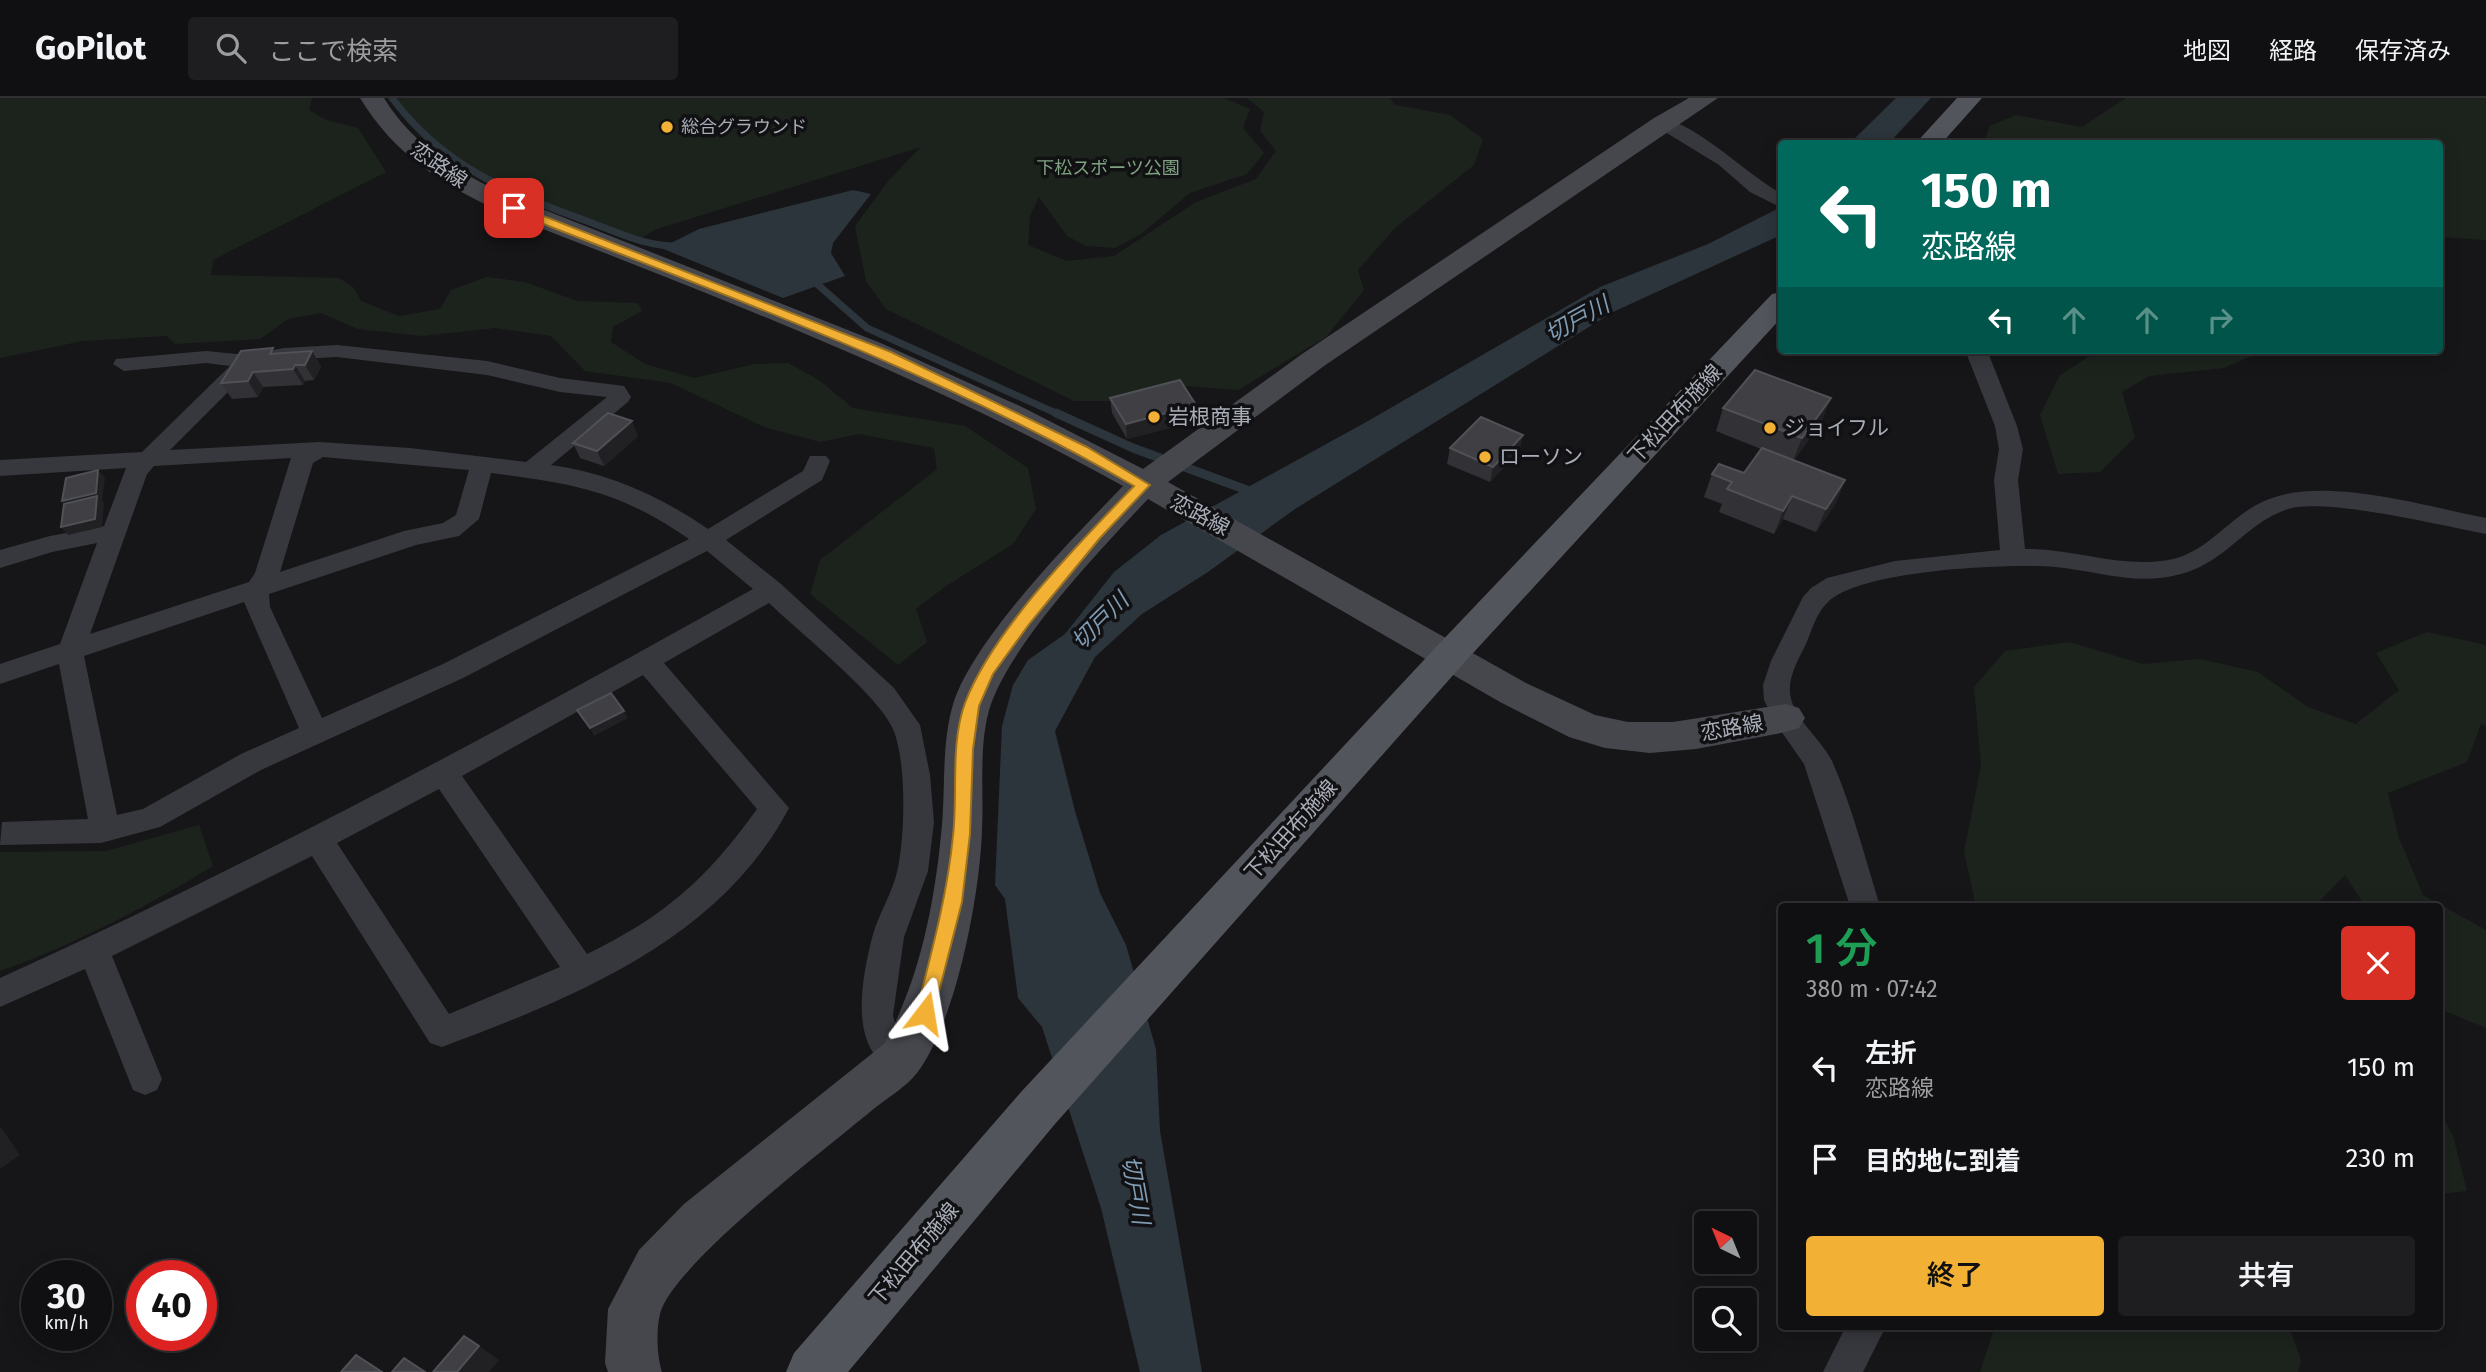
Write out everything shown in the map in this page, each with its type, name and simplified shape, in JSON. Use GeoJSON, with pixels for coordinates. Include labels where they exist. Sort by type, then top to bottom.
{"type":"FeatureCollection","features":[{"type":"Feature","properties":{"kind":"main road"},"geometry":{"type":"LineString","coordinates":[[1931,140],[1970,98]]}},
{"type":"Feature","properties":{"kind":"main road","name":"下松田布施線"},"geometry":{"type":"LineString","coordinates":[[813,1372],[1038,1108],[1450,654],[1778,304]]}},
{"type":"Feature","properties":{"kind":"street","name":"恋路線"},"geometry":{"type":"LineString","coordinates":[[372,98],[380,115],[401,139],[429,163],[463,184],[514,208],[887,355],[1082,450],[1549,710],[1605,733],[1671,739],[1786,718]]}},
{"type":"Feature","properties":{"kind":"street"},"geometry":{"type":"LineString","coordinates":[[635,1372],[632,1363],[634,1309],[657,1268],[702,1221],[900,1059],[925,1013],[953,902],[962,834],[965,749],[971,706],[981,684],[1025,619],[1118,509],[1143,485],[1313,360],[1663,123],[1706,98]]}},
{"type":"Feature","properties":{"kind":"street"},"geometry":{"type":"LineString","coordinates":[[1663,123],[1725,161],[1777,200]]}},
{"type":"Feature","properties":{"kind":"street"},"geometry":{"type":"LineString","coordinates":[[124,364],[206,357],[247,361],[284,354],[337,351],[487,368],[560,385],[616,391],[620,397],[530,471]]}},
{"type":"Feature","properties":{"kind":"street"},"geometry":{"type":"LineString","coordinates":[[1978,354],[2006,426],[2011,449],[2006,480],[2013,556]]}},
{"type":"Feature","properties":{"kind":"street"},"geometry":{"type":"LineString","coordinates":[[101,831],[103,816],[70,652],[136,471],[247,361]]}},
{"type":"Feature","properties":{"kind":"street"},"geometry":{"type":"LineString","coordinates":[[0,468],[319,449],[410,455],[575,476],[612,487],[664,510],[741,563],[772,590],[884,695],[906,725],[916,775],[919,822],[913,871],[888,937],[877,1015],[883,1041],[900,1059]]}},
{"type":"Feature","properties":{"kind":"street"},"geometry":{"type":"LineString","coordinates":[[314,731],[257,607],[256,591],[267,574],[302,459],[319,449]]}},
{"type":"Feature","properties":{"kind":"street"},"geometry":{"type":"LineString","coordinates":[[2,834],[101,831],[150,819],[251,762],[314,731],[453,671],[683,554],[814,475],[818,461]]}},
{"type":"Feature","properties":{"kind":"street"},"geometry":{"type":"LineString","coordinates":[[0,674],[413,537],[450,530],[467,519],[478,474],[484,466]]}},
{"type":"Feature","properties":{"kind":"street"},"geometry":{"type":"LineString","coordinates":[[1864,903],[1818,762],[1808,743],[1786,718],[1777,698],[1778,680],[1799,627],[1820,594],[1837,583],[1868,575],[2013,556],[2160,570],[2188,564],[2217,550],[2259,516],[2283,501],[2313,498],[2486,526]]}},
{"type":"Feature","properties":{"kind":"street"},"geometry":{"type":"LineString","coordinates":[[0,559],[50,544],[114,532]]}},
{"type":"Feature","properties":{"kind":"street"},"geometry":{"type":"LineString","coordinates":[[0,993],[94,951],[317,838],[647,661],[772,590]]}},
{"type":"Feature","properties":{"kind":"street"},"geometry":{"type":"LineString","coordinates":[[317,838],[442,1031],[578,973],[664,927],[702,898],[743,852],[774,808],[647,661]]}},
{"type":"Feature","properties":{"kind":"street"},"geometry":{"type":"LineString","coordinates":[[443,772],[571,955],[578,973]]}},
{"type":"Feature","properties":{"kind":"street"},"geometry":{"type":"LineString","coordinates":[[94,951],[145,1079]]}},
{"type":"Feature","properties":{"kind":"street"},"geometry":{"type":"LineString","coordinates":[[1842,1372],[1865,1330]]}},
{"type":"Feature","properties":{"kind":"green space"},"geometry":{"type":"Polygon","coordinates":[[[0,98],[312,98],[309,110],[326,120],[358,128],[386,172],[213,260],[211,275],[339,278],[353,287],[361,301],[399,316],[440,309],[451,290],[487,277],[525,282],[577,301],[638,303],[642,311],[613,327],[611,342],[645,364],[694,378],[755,364],[788,363],[819,380],[853,408],[965,426],[1028,468],[1036,509],[1013,544],[946,586],[916,609],[927,642],[898,665],[810,594],[820,560],[937,469],[934,448],[859,434],[820,442],[764,427],[671,383],[585,371],[551,336],[495,328],[422,336],[358,329],[321,313],[288,319],[260,339],[175,344],[167,336],[83,341],[0,358],[0,98]]]}},
{"type":"Feature","properties":{"kind":"green space","name":"下松スポーツ公園"},"geometry":{"type":"Polygon","coordinates":[[[390,98],[1224,98],[1250,109],[1243,128],[1264,153],[1247,174],[1190,193],[1141,234],[1115,248],[1086,246],[1067,236],[1039,197],[1030,216],[1028,245],[1067,261],[1114,256],[1196,202],[1256,179],[1276,151],[1260,131],[1264,112],[1247,98],[1390,98],[1395,105],[1450,115],[1483,139],[1474,165],[1395,228],[1358,270],[1364,290],[1326,337],[1238,390],[1188,386],[1117,401],[1074,401],[886,309],[866,281],[855,226],[889,180],[921,147],[657,229],[634,242],[532,204],[467,172],[438,152],[412,127],[390,98]]]}},
{"type":"Feature","properties":{"kind":"green space"},"geometry":{"type":"Polygon","coordinates":[[[2126,98],[2486,98],[2486,240],[2443,237],[2443,140],[1984,140],[1990,126],[2016,115],[2082,127],[2126,98]]]}},
{"type":"Feature","properties":{"kind":"green space"},"geometry":{"type":"Polygon","coordinates":[[[2118,354],[2256,354],[2224,368],[2149,376],[2122,392],[2135,437],[2100,472],[2058,474],[2040,415],[2060,375],[2088,357],[2118,354]]]}},
{"type":"Feature","properties":{"kind":"green space"},"geometry":{"type":"Polygon","coordinates":[[[2427,632],[2486,645],[2486,726],[2481,724],[2467,762],[2388,793],[2399,838],[2423,895],[2437,903],[2363,903],[2345,875],[2318,903],[1975,903],[1964,852],[1981,765],[1974,687],[2005,651],[2069,642],[2143,664],[2200,659],[2258,672],[2308,707],[2356,724],[2399,690],[2376,653],[2427,632]]]}},
{"type":"Feature","properties":{"kind":"green space"},"geometry":{"type":"Polygon","coordinates":[[[199,825],[213,866],[109,924],[55,950],[0,971],[0,852],[106,851],[199,825]]]}},
{"type":"Feature","properties":{"kind":"green space"},"geometry":{"type":"Polygon","coordinates":[[[2443,906],[2486,930],[2486,1028],[2443,1010],[2443,906]]]}},
{"type":"Feature","properties":{"kind":"green space"},"geometry":{"type":"Polygon","coordinates":[[[2443,1118],[2453,1136],[2467,1191],[2443,1194],[2443,1118]]]}},
{"type":"Feature","properties":{"kind":"green space"},"geometry":{"type":"Polygon","coordinates":[[[1994,1330],[2290,1330],[2301,1360],[2298,1372],[1980,1372],[1994,1330]]]}},
{"type":"Feature","properties":{"kind":"water"},"geometry":{"type":"Polygon","coordinates":[[[1896,98],[1931,98],[1892,140],[1853,140],[1896,98]]]}},
{"type":"Feature","properties":{"kind":"water"},"geometry":{"type":"Polygon","coordinates":[[[853,190],[871,194],[833,243],[831,253],[845,276],[783,298],[661,248],[699,229],[853,190]]]}},
{"type":"Feature","properties":{"kind":"water","name":"切戸川"},"geometry":{"type":"Polygon","coordinates":[[[1778,209],[1778,236],[1613,312],[1295,509],[1208,572],[1142,614],[1095,657],[1055,731],[1075,811],[1100,893],[1126,945],[1156,1049],[1160,1131],[1202,1372],[1140,1372],[1101,1208],[1042,1027],[1018,998],[1005,899],[995,885],[1002,726],[1013,685],[1028,660],[1065,634],[1114,572],[1161,535],[1368,421],[1600,287],[1708,244],[1778,209]]]}},
{"type":"Feature","properties":{"kind":"building"},"geometry":{"type":"Polygon","coordinates":[[[273,348],[270,354],[312,351],[305,365],[295,365],[293,369],[253,372],[248,381],[221,383],[241,351],[273,348]]]}},
{"type":"Feature","properties":{"kind":"building"},"geometry":{"type":"Polygon","coordinates":[[[1755,370],[1831,398],[1802,438],[1723,408],[1755,370]]]}},
{"type":"Feature","properties":{"kind":"building"},"geometry":{"type":"Polygon","coordinates":[[[1180,380],[1196,405],[1126,424],[1110,398],[1180,380]]]}},
{"type":"Feature","properties":{"kind":"building"},"geometry":{"type":"Polygon","coordinates":[[[608,413],[632,421],[597,451],[573,443],[608,413]]]}},
{"type":"Feature","properties":{"kind":"building"},"geometry":{"type":"Polygon","coordinates":[[[1481,417],[1523,435],[1493,467],[1450,448],[1481,417]]]}},
{"type":"Feature","properties":{"kind":"building"},"geometry":{"type":"Polygon","coordinates":[[[1762,448],[1845,480],[1826,509],[1792,496],[1783,511],[1727,489],[1732,482],[1712,474],[1719,464],[1744,473],[1762,448]]]}},
{"type":"Feature","properties":{"kind":"building"},"geometry":{"type":"Polygon","coordinates":[[[98,470],[96,493],[62,501],[66,478],[98,470]]]}},
{"type":"Feature","properties":{"kind":"building"},"geometry":{"type":"Polygon","coordinates":[[[97,496],[95,519],[61,527],[64,504],[97,496]]]}},
{"type":"Feature","properties":{"kind":"building"},"geometry":{"type":"Polygon","coordinates":[[[611,693],[624,711],[590,728],[577,710],[611,693]]]}},
{"type":"Feature","properties":{"kind":"building"},"geometry":{"type":"Polygon","coordinates":[[[464,1336],[479,1346],[457,1372],[433,1372],[464,1336]]]}},
{"type":"Feature","properties":{"kind":"building"},"geometry":{"type":"Polygon","coordinates":[[[356,1355],[382,1372],[341,1372],[356,1355]]]}},
{"type":"Feature","properties":{"kind":"building"},"geometry":{"type":"Polygon","coordinates":[[[404,1358],[425,1372],[392,1372],[404,1358]]]}},
{"type":"Feature","properties":{"kind":"waterway"},"geometry":{"type":"LineString","coordinates":[[392,98],[434,143],[481,176],[534,201],[624,235],[645,242],[679,246]]}},
{"type":"Feature","properties":{"kind":"waterway"},"geometry":{"type":"LineString","coordinates":[[809,277],[867,328],[1060,415]]}},
{"type":"Feature","properties":{"kind":"waterway"},"geometry":{"type":"LineString","coordinates":[[1056,413],[1133,448],[1255,493]]}},
{"type":"Feature","properties":{"kind":"place","name":"総合グラウンド"},"geometry":{"type":"Point","coordinates":[667,127]}},
{"type":"Feature","properties":{"kind":"place","name":"岩根商事"},"geometry":{"type":"Point","coordinates":[1154,417]}},
{"type":"Feature","properties":{"kind":"place","name":"ジョイフル"},"geometry":{"type":"Point","coordinates":[1770,428]}},
{"type":"Feature","properties":{"kind":"place","name":"ローソン"},"geometry":{"type":"Point","coordinates":[1485,457]}},
{"type":"Feature","properties":{"kind":"route"},"geometry":{"type":"LineString","coordinates":[[514,208],[887,355],[1082,450],[1143,485],[1095,535],[1025,619],[986,672],[971,706],[965,749],[962,834],[953,902],[925,1013]]}}]}
